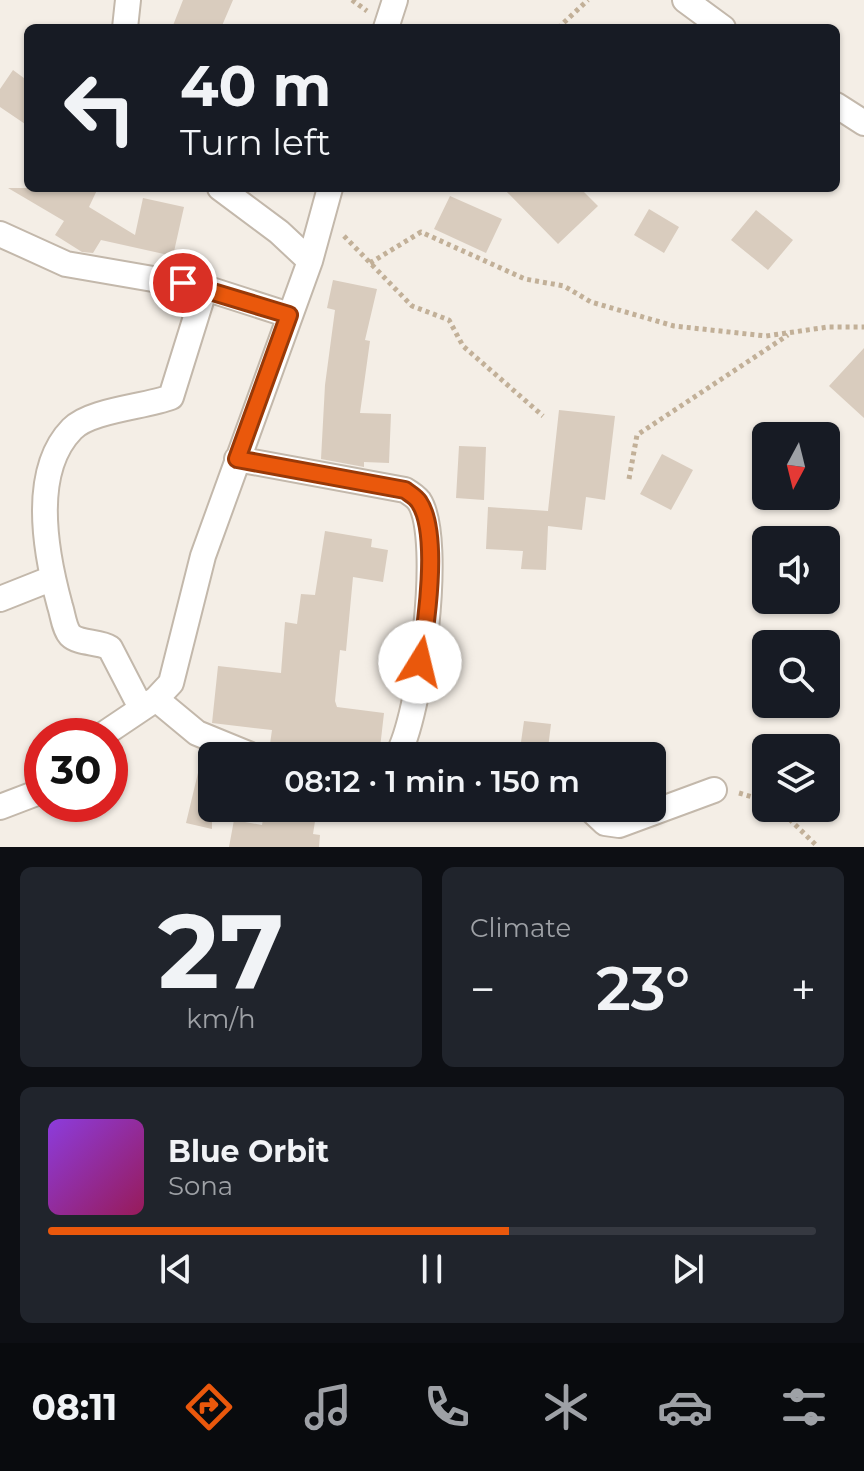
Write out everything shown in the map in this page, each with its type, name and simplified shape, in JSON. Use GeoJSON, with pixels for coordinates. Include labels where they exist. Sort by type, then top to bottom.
{"type":"FeatureCollection","features":[{"type":"Feature","properties":{"kind":"street"},"geometry":{"type":"LineString","coordinates":[[125,24],[128,0]]}},
{"type":"Feature","properties":{"kind":"street"},"geometry":{"type":"LineString","coordinates":[[387,24],[395,0]]}},
{"type":"Feature","properties":{"kind":"street"},"geometry":{"type":"LineString","coordinates":[[687,0],[718,24]]}},
{"type":"Feature","properties":{"kind":"street"},"geometry":{"type":"LineString","coordinates":[[840,108],[864,123]]}},
{"type":"Feature","properties":{"kind":"street"},"geometry":{"type":"LineString","coordinates":[[225,192],[279,232],[310,261]]}},
{"type":"Feature","properties":{"kind":"street"},"geometry":{"type":"LineString","coordinates":[[127,718],[171,683],[203,556],[310,261],[329,192]]}},
{"type":"Feature","properties":{"kind":"street"},"geometry":{"type":"LineString","coordinates":[[0,234],[66,264],[205,288],[289,315]]}},
{"type":"Feature","properties":{"kind":"street"},"geometry":{"type":"LineString","coordinates":[[205,288],[171,397],[74,427],[58,449],[49,475],[46,507],[53,578],[71,635],[110,648],[148,703],[197,733],[219,742]]}},
{"type":"Feature","properties":{"kind":"street"},"geometry":{"type":"LineString","coordinates":[[237,459],[405,490],[419,500],[426,516],[430,604],[411,720],[402,742]]}},
{"type":"Feature","properties":{"kind":"street"},"geometry":{"type":"LineString","coordinates":[[0,599],[53,578]]}},
{"type":"Feature","properties":{"kind":"street"},"geometry":{"type":"LineString","coordinates":[[666,808],[714,790]]}},
{"type":"Feature","properties":{"kind":"street"},"geometry":{"type":"LineString","coordinates":[[0,807],[24,798]]}},
{"type":"Feature","properties":{"kind":"street"},"geometry":{"type":"LineString","coordinates":[[604,822],[619,825],[627,822]]}},
{"type":"Feature","properties":{"kind":"path"},"geometry":{"type":"LineString","coordinates":[[562,24],[588,0]]}},
{"type":"Feature","properties":{"kind":"path"},"geometry":{"type":"LineString","coordinates":[[324,216],[412,306],[449,320],[463,346],[543,416]]}},
{"type":"Feature","properties":{"kind":"path"},"geometry":{"type":"LineString","coordinates":[[370,263],[421,232],[525,279],[564,286],[591,302],[674,326],[766,336],[864,327]]}},
{"type":"Feature","properties":{"kind":"path"},"geometry":{"type":"LineString","coordinates":[[629,479],[637,435],[792,332]]}},
{"type":"Feature","properties":{"kind":"path"},"geometry":{"type":"LineString","coordinates":[[792,822],[818,847]]}},
{"type":"Feature","properties":{"kind":"building"},"geometry":{"type":"Polygon","coordinates":[[[183,0],[233,0],[223,24],[174,24],[183,0]]]}},
{"type":"Feature","properties":{"kind":"building"},"geometry":{"type":"Polygon","coordinates":[[[13,70],[24,78],[24,123],[0,107],[0,89],[13,70]]]}},
{"type":"Feature","properties":{"kind":"building"},"geometry":{"type":"Polygon","coordinates":[[[8,188],[24,188],[24,192],[96,192],[89,207],[135,235],[143,198],[184,207],[173,256],[101,240],[93,253],[82,252],[55,235],[64,221],[8,188]]]}},
{"type":"Feature","properties":{"kind":"building"},"geometry":{"type":"Polygon","coordinates":[[[507,192],[584,192],[598,206],[558,244],[507,192]]]}},
{"type":"Feature","properties":{"kind":"building"},"geometry":{"type":"Polygon","coordinates":[[[450,196],[502,219],[486,253],[434,229],[450,196]]]}},
{"type":"Feature","properties":{"kind":"building"},"geometry":{"type":"Polygon","coordinates":[[[649,209],[679,227],[664,253],[634,235],[649,209]]]}},
{"type":"Feature","properties":{"kind":"building"},"geometry":{"type":"Polygon","coordinates":[[[756,210],[793,240],[768,270],[731,240],[756,210]]]}},
{"type":"Feature","properties":{"kind":"building"},"geometry":{"type":"Polygon","coordinates":[[[333,280],[377,289],[365,340],[370,341],[360,413],[391,414],[389,463],[364,462],[364,467],[321,459],[325,385],[335,310],[327,308],[333,280]]]}},
{"type":"Feature","properties":{"kind":"building"},"geometry":{"type":"Polygon","coordinates":[[[864,348],[864,418],[829,386],[864,348]]]}},
{"type":"Feature","properties":{"kind":"building"},"geometry":{"type":"Polygon","coordinates":[[[559,410],[615,416],[605,500],[586,497],[582,530],[548,526],[546,570],[521,569],[523,551],[486,549],[488,507],[548,511],[559,410]]]}},
{"type":"Feature","properties":{"kind":"building"},"geometry":{"type":"Polygon","coordinates":[[[459,446],[486,447],[484,500],[456,498],[459,446]]]}},
{"type":"Feature","properties":{"kind":"building"},"geometry":{"type":"Polygon","coordinates":[[[662,454],[693,470],[671,510],[640,494],[662,454]]]}},
{"type":"Feature","properties":{"kind":"building"},"geometry":{"type":"Polygon","coordinates":[[[325,531],[372,539],[371,547],[388,550],[383,582],[353,577],[346,651],[340,650],[335,701],[337,707],[384,713],[381,742],[270,742],[272,730],[212,723],[218,666],[281,673],[285,622],[297,624],[301,594],[315,595],[325,531]]]}},
{"type":"Feature","properties":{"kind":"building"},"geometry":{"type":"Polygon","coordinates":[[[524,721],[551,724],[549,742],[521,742],[524,721]]]}},
{"type":"Feature","properties":{"kind":"building"},"geometry":{"type":"Polygon","coordinates":[[[198,773],[198,822],[212,822],[212,829],[186,823],[198,773]]]}},
{"type":"Feature","properties":{"kind":"building"},"geometry":{"type":"Polygon","coordinates":[[[234,822],[262,825],[263,822],[315,822],[313,834],[320,835],[319,847],[229,847],[234,822]]]}},
{"type":"Feature","properties":{"kind":"route"},"geometry":{"type":"LineString","coordinates":[[183,283],[289,315],[237,459],[405,490],[419,500],[426,516],[430,604],[420,662]]}}]}
